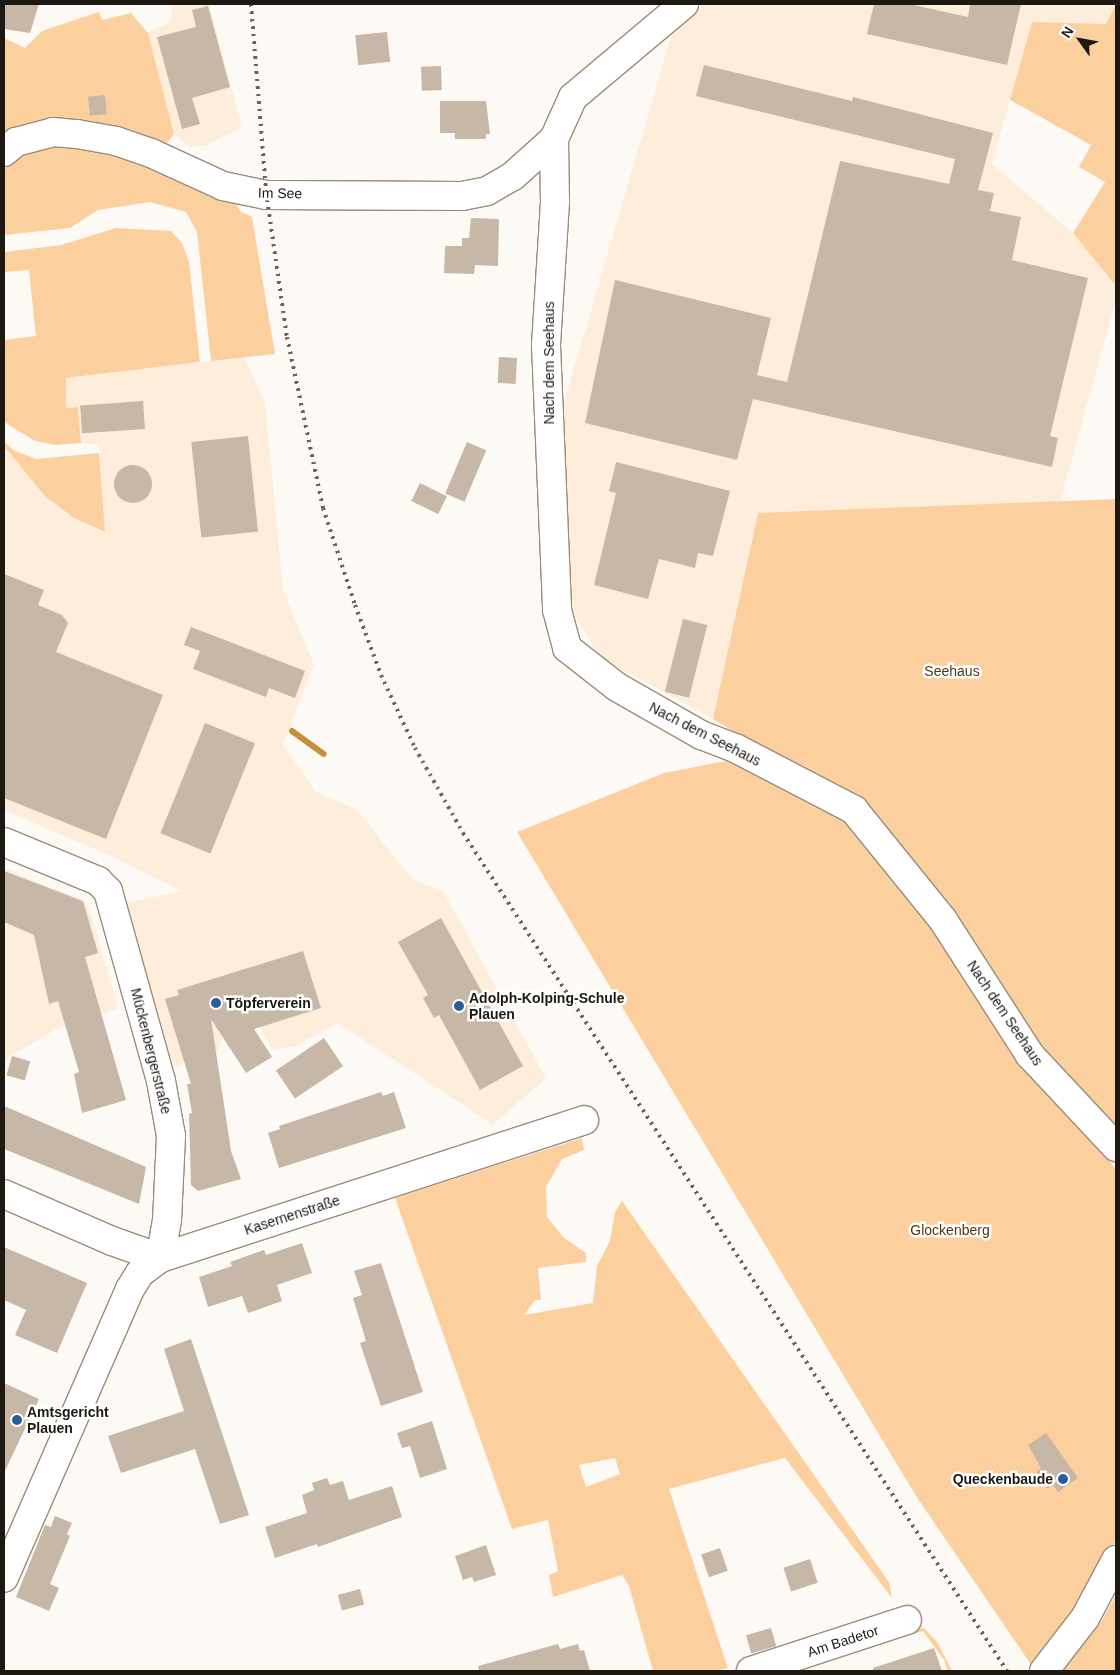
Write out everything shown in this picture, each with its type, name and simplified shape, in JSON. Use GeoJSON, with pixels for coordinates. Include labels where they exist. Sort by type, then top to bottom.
{"type":"FeatureCollection","features":[{"type":"Feature","properties":{"kind":"street","name":"Nach dem Seehaus"},"geometry":{"type":"LineString","coordinates":[[684,4],[572,97],[554,140],[554,202],[546,345],[557,610],[567,648],[634,697],[701,735],[737,750],[854,810],[943,920],[1030,1055],[1116,1147]]}},
{"type":"Feature","properties":{"kind":"street","name":"Im See"},"geometry":{"type":"LineString","coordinates":[[4,152],[16,142],[53,132],[77,134],[116,141],[151,153],[222,186],[266,195],[462,196],[487,191],[513,176],[554,140]]}},
{"type":"Feature","properties":{"kind":"street","name":"Mückenbergerstraße"},"geometry":{"type":"LineString","coordinates":[[4,842],[98,881],[108,891],[161,1081],[171,1136],[166,1220],[160,1258]]}},
{"type":"Feature","properties":{"kind":"street","name":"Kasernenstraße"},"geometry":{"type":"LineString","coordinates":[[160,1258],[584,1120]]}},
{"type":"Feature","properties":{"kind":"street"},"geometry":{"type":"LineString","coordinates":[[4,1194],[112,1241],[160,1258]]}},
{"type":"Feature","properties":{"kind":"street"},"geometry":{"type":"LineString","coordinates":[[4,1578],[130,1290],[140,1273],[160,1258]]}},
{"type":"Feature","properties":{"kind":"street"},"geometry":{"type":"LineString","coordinates":[[1044,1671],[1085,1618],[1116,1560]]}},
{"type":"Feature","properties":{"kind":"street","name":"Am Badetor"},"geometry":{"type":"LineString","coordinates":[[751,1671],[907,1620]]}},
{"type":"Feature","properties":{"kind":"shaded area"},"geometry":{"type":"Polygon","coordinates":[[[172,4],[209,4],[242,127],[205,146],[189,147],[174,134],[148,33],[171,21],[172,4]]]}},
{"type":"Feature","properties":{"kind":"shaded area"},"geometry":{"type":"Polygon","coordinates":[[[704,4],[1115,4],[1106,24],[1032,22],[992,164],[1073,233],[1116,286],[1116,299],[1060,503],[758,513],[713,719],[599,657],[569,604],[557,427],[675,23],[704,4]]]}},
{"type":"Feature","properties":{"kind":"shaded area"},"geometry":{"type":"Polygon","coordinates":[[[244,357],[265,402],[283,589],[314,665],[283,745],[316,792],[357,810],[412,879],[443,891],[546,1078],[493,1125],[338,1023],[294,1047],[273,1049],[255,1021],[223,1034],[218,1052],[173,1067],[127,903],[181,891],[111,856],[4,810],[4,446],[44,495],[74,518],[104,532],[99,444],[81,443],[78,408],[66,408],[66,378],[244,357]]]}},
{"type":"Feature","properties":{"kind":"shaded area"},"geometry":{"type":"Polygon","coordinates":[[[4,868],[83,901],[89,908],[118,1008],[57,1029],[8,1057],[4,1067],[4,868]]]}},
{"type":"Feature","properties":{"kind":"green space"},"geometry":{"type":"Polygon","coordinates":[[[1116,4],[1116,286],[1073,233],[1105,182],[1079,167],[1091,145],[1010,100],[1032,22],[1106,24],[1116,4]]]}},
{"type":"Feature","properties":{"kind":"green space"},"geometry":{"type":"Polygon","coordinates":[[[99,12],[102,20],[131,13],[148,33],[174,134],[158,154],[124,139],[4,144],[4,38],[25,48],[42,31],[99,12]]]}},
{"type":"Feature","properties":{"kind":"green space"},"geometry":{"type":"Polygon","coordinates":[[[59,140],[156,162],[233,199],[240,211],[252,217],[275,354],[211,361],[197,232],[186,212],[150,202],[98,210],[70,228],[4,235],[4,163],[59,140]]]}},
{"type":"Feature","properties":{"kind":"green space"},"geometry":{"type":"Polygon","coordinates":[[[116,228],[171,231],[182,243],[189,262],[200,362],[66,378],[66,408],[78,407],[81,443],[55,445],[35,441],[4,422],[4,340],[36,336],[29,270],[4,272],[4,252],[61,245],[116,228]]]}},
{"type":"Feature","properties":{"kind":"green space"},"geometry":{"type":"Polygon","coordinates":[[[4,441],[13,450],[36,459],[99,453],[105,532],[74,518],[44,495],[4,446],[4,441]]]}},
{"type":"Feature","properties":{"kind":"green space","name":"Seehaus"},"geometry":{"type":"Polygon","coordinates":[[[1116,499],[1116,1143],[1042,1052],[874,816],[713,719],[758,513],[1116,499]]]}},
{"type":"Feature","properties":{"kind":"green space","name":"Glockenberg"},"geometry":{"type":"Polygon","coordinates":[[[741,758],[848,817],[933,917],[1040,1079],[1116,1169],[1116,1540],[1060,1642],[1034,1669],[916,1496],[517,832],[664,773],[741,758]]]}},
{"type":"Feature","properties":{"kind":"green space"},"geometry":{"type":"Polygon","coordinates":[[[582,1138],[584,1150],[562,1159],[546,1187],[547,1217],[564,1238],[586,1253],[586,1262],[538,1268],[541,1300],[535,1300],[524,1315],[593,1303],[597,1266],[610,1241],[615,1212],[622,1201],[889,1582],[892,1598],[785,1458],[669,1489],[728,1668],[716,1671],[653,1671],[629,1586],[622,1575],[553,1597],[549,1575],[558,1571],[548,1520],[512,1529],[395,1198],[582,1138]],[[615,1458],[579,1465],[586,1487],[620,1474],[615,1458]]]}},
{"type":"Feature","properties":{"kind":"green space"},"geometry":{"type":"Polygon","coordinates":[[[1116,1595],[1116,1671],[1061,1671],[1101,1622],[1116,1595]]]}},
{"type":"Feature","properties":{"kind":"green space"},"geometry":{"type":"Polygon","coordinates":[[[924,1628],[938,1643],[952,1671],[948,1671],[944,1660],[923,1631],[913,1634],[915,1630],[924,1628]]]}},
{"type":"Feature","properties":{"kind":"building"},"geometry":{"type":"Polygon","coordinates":[[[4,4],[39,4],[30,33],[4,29],[4,4]]]}},
{"type":"Feature","properties":{"kind":"building"},"geometry":{"type":"Polygon","coordinates":[[[874,4],[909,4],[968,17],[970,4],[1021,4],[1007,65],[867,34],[874,4]]]}},
{"type":"Feature","properties":{"kind":"building"},"geometry":{"type":"Polygon","coordinates":[[[208,6],[230,87],[192,98],[200,124],[182,129],[157,37],[196,27],[192,10],[208,6]]]}},
{"type":"Feature","properties":{"kind":"building"},"geometry":{"type":"Polygon","coordinates":[[[387,32],[390,62],[358,65],[355,35],[387,32]]]}},
{"type":"Feature","properties":{"kind":"building"},"geometry":{"type":"Polygon","coordinates":[[[704,65],[852,101],[853,97],[993,133],[978,190],[994,193],[990,211],[1021,217],[1012,260],[1088,278],[1050,436],[1058,438],[1052,467],[753,399],[737,460],[585,423],[615,280],[771,318],[757,375],[787,382],[840,161],[949,184],[955,159],[696,96],[704,65]]]}},
{"type":"Feature","properties":{"kind":"building"},"geometry":{"type":"Polygon","coordinates":[[[441,66],[442,90],[422,91],[421,67],[441,66]]]}},
{"type":"Feature","properties":{"kind":"building"},"geometry":{"type":"Polygon","coordinates":[[[105,95],[107,114],[90,116],[88,97],[105,95]]]}},
{"type":"Feature","properties":{"kind":"building"},"geometry":{"type":"Polygon","coordinates":[[[440,101],[486,101],[490,134],[486,134],[486,139],[455,139],[455,133],[440,133],[440,101]]]}},
{"type":"Feature","properties":{"kind":"building"},"geometry":{"type":"Polygon","coordinates":[[[471,218],[499,219],[498,266],[475,265],[474,274],[444,273],[445,246],[462,246],[462,238],[469,238],[471,218]]]}},
{"type":"Feature","properties":{"kind":"building"},"geometry":{"type":"Polygon","coordinates":[[[499,357],[517,358],[516,384],[498,383],[499,357]]]}},
{"type":"Feature","properties":{"kind":"building"},"geometry":{"type":"Polygon","coordinates":[[[143,401],[145,429],[82,433],[80,405],[143,401]]]}},
{"type":"Feature","properties":{"kind":"building"},"geometry":{"type":"Polygon","coordinates":[[[248,436],[258,531],[201,537],[191,442],[248,436]]]}},
{"type":"Feature","properties":{"kind":"building"},"geometry":{"type":"Polygon","coordinates":[[[467,442],[486,450],[464,502],[445,494],[467,442]]]}},
{"type":"Feature","properties":{"kind":"building"},"geometry":{"type":"Polygon","coordinates":[[[616,462],[730,491],[713,556],[698,553],[695,568],[659,559],[648,599],[594,585],[616,493],[609,491],[616,462]]]}},
{"type":"Feature","properties":{"kind":"building"},"geometry":{"type":"Polygon","coordinates":[[[133,465],[146,471],[152,484],[146,497],[133,503],[120,497],[114,484],[120,471],[133,465]]]}},
{"type":"Feature","properties":{"kind":"building"},"geometry":{"type":"Polygon","coordinates":[[[420,483],[447,496],[438,514],[411,501],[420,483]]]}},
{"type":"Feature","properties":{"kind":"building"},"geometry":{"type":"Polygon","coordinates":[[[4,574],[44,590],[38,605],[62,615],[68,623],[56,652],[163,695],[106,839],[4,798],[4,574]]]}},
{"type":"Feature","properties":{"kind":"building"},"geometry":{"type":"Polygon","coordinates":[[[683,619],[707,625],[689,698],[665,692],[683,619]]]}},
{"type":"Feature","properties":{"kind":"building"},"geometry":{"type":"Polygon","coordinates":[[[191,627],[305,671],[295,698],[269,688],[266,697],[193,669],[200,651],[184,645],[191,627]]]}},
{"type":"Feature","properties":{"kind":"building"},"geometry":{"type":"Polygon","coordinates":[[[205,723],[255,743],[210,854],[160,833],[205,723]]]}},
{"type":"Feature","properties":{"kind":"building"},"geometry":{"type":"Polygon","coordinates":[[[4,871],[83,901],[98,953],[85,957],[126,1100],[82,1113],[74,1074],[79,1072],[58,1001],[49,1004],[34,935],[4,922],[4,871]]]}},
{"type":"Feature","properties":{"kind":"building","name":"Adolph-Kolping-Schule Plauen"},"geometry":{"type":"Polygon","coordinates":[[[441,918],[523,1066],[480,1090],[439,1015],[434,1018],[423,998],[428,995],[398,942],[441,918]]]}},
{"type":"Feature","properties":{"kind":"building"},"geometry":{"type":"Polygon","coordinates":[[[303,951],[321,1008],[254,1029],[272,1057],[246,1073],[211,1019],[231,1151],[241,1179],[198,1191],[191,1185],[189,1114],[192,1113],[187,1084],[191,1084],[165,999],[179,995],[177,990],[303,951]]]}},
{"type":"Feature","properties":{"kind":"building"},"geometry":{"type":"Polygon","coordinates":[[[324,1038],[343,1066],[295,1099],[276,1070],[324,1038]]]}},
{"type":"Feature","properties":{"kind":"building"},"geometry":{"type":"Polygon","coordinates":[[[12,1056],[30,1061],[25,1080],[6,1075],[12,1056]]]}},
{"type":"Feature","properties":{"kind":"building"},"geometry":{"type":"Polygon","coordinates":[[[381,1092],[383,1096],[394,1092],[406,1128],[279,1168],[268,1133],[280,1129],[279,1126],[381,1092]]]}},
{"type":"Feature","properties":{"kind":"building"},"geometry":{"type":"Polygon","coordinates":[[[4,1106],[146,1167],[139,1204],[4,1149],[4,1106]]]}},
{"type":"Feature","properties":{"kind":"building"},"geometry":{"type":"Polygon","coordinates":[[[302,1243],[312,1273],[277,1285],[282,1301],[248,1313],[242,1296],[208,1307],[199,1277],[232,1266],[230,1262],[264,1250],[266,1255],[302,1243]]]}},
{"type":"Feature","properties":{"kind":"building"},"geometry":{"type":"Polygon","coordinates":[[[4,1247],[87,1283],[57,1353],[15,1335],[26,1310],[4,1300],[4,1247]]]}},
{"type":"Feature","properties":{"kind":"building"},"geometry":{"type":"Polygon","coordinates":[[[381,1263],[423,1392],[381,1406],[360,1343],[366,1341],[353,1298],[362,1295],[354,1271],[381,1263]]]}},
{"type":"Feature","properties":{"kind":"building"},"geometry":{"type":"Polygon","coordinates":[[[191,1339],[249,1515],[220,1524],[195,1449],[121,1473],[108,1436],[184,1411],[164,1349],[191,1339]]]}},
{"type":"Feature","properties":{"kind":"building","name":"Amtsgericht Plauen"},"geometry":{"type":"Polygon","coordinates":[[[4,1383],[39,1399],[4,1473],[4,1383]]]}},
{"type":"Feature","properties":{"kind":"building"},"geometry":{"type":"Polygon","coordinates":[[[432,1421],[447,1469],[420,1478],[410,1446],[402,1448],[397,1433],[432,1421]]]}},
{"type":"Feature","properties":{"kind":"building"},"geometry":{"type":"Polygon","coordinates":[[[1046,1433],[1078,1478],[1058,1492],[1053,1485],[1047,1489],[1036,1472],[1041,1468],[1028,1445],[1046,1433]]]}},
{"type":"Feature","properties":{"kind":"building"},"geometry":{"type":"Polygon","coordinates":[[[327,1478],[330,1485],[343,1481],[349,1500],[392,1486],[402,1517],[318,1547],[317,1544],[275,1558],[265,1527],[307,1513],[302,1495],[314,1490],[312,1483],[327,1478]]]}},
{"type":"Feature","properties":{"kind":"building"},"geometry":{"type":"Polygon","coordinates":[[[55,1516],[72,1523],[67,1534],[70,1536],[50,1584],[59,1588],[49,1611],[16,1597],[45,1525],[51,1527],[55,1516]]]}},
{"type":"Feature","properties":{"kind":"building"},"geometry":{"type":"Polygon","coordinates":[[[486,1545],[496,1575],[474,1582],[472,1577],[463,1580],[455,1556],[486,1545]]]}},
{"type":"Feature","properties":{"kind":"building"},"geometry":{"type":"Polygon","coordinates":[[[720,1548],[728,1571],[709,1577],[701,1555],[720,1548]]]}},
{"type":"Feature","properties":{"kind":"building"},"geometry":{"type":"Polygon","coordinates":[[[810,1559],[818,1583],[791,1591],[783,1568],[810,1559]]]}},
{"type":"Feature","properties":{"kind":"building"},"geometry":{"type":"Polygon","coordinates":[[[360,1589],[364,1604],[342,1610],[338,1595],[360,1589]]]}},
{"type":"Feature","properties":{"kind":"building"},"geometry":{"type":"Polygon","coordinates":[[[771,1628],[776,1646],[751,1653],[746,1635],[771,1628]]]}},
{"type":"Feature","properties":{"kind":"building"},"geometry":{"type":"Polygon","coordinates":[[[558,1644],[560,1649],[578,1644],[580,1651],[584,1650],[590,1671],[479,1671],[478,1666],[558,1644]]]}},
{"type":"Feature","properties":{"kind":"building"},"geometry":{"type":"Polygon","coordinates":[[[934,1648],[942,1671],[873,1671],[873,1668],[934,1648]]]}},
{"type":"Feature","properties":{"kind":"waterway"},"geometry":{"type":"LineString","coordinates":[[292,731],[324,754]]}},
{"type":"Feature","properties":{"kind":"railway"},"geometry":{"type":"LineString","coordinates":[[251,4],[266,192],[287,337],[323,508],[355,605],[381,675],[415,748],[463,833],[1007,1671]]}},
{"type":"Feature","properties":{"kind":"place","name":"Töpferverein"},"geometry":{"type":"Point","coordinates":[216,1003]}},
{"type":"Feature","properties":{"kind":"place","name":"Adolph-Kolping-Schule Plauen"},"geometry":{"type":"Point","coordinates":[459,1006]}},
{"type":"Feature","properties":{"kind":"place","name":"Amtsgericht Plauen"},"geometry":{"type":"Point","coordinates":[17,1420]}},
{"type":"Feature","properties":{"kind":"place","name":"Queckenbaude"},"geometry":{"type":"Point","coordinates":[1063,1479]}}]}
